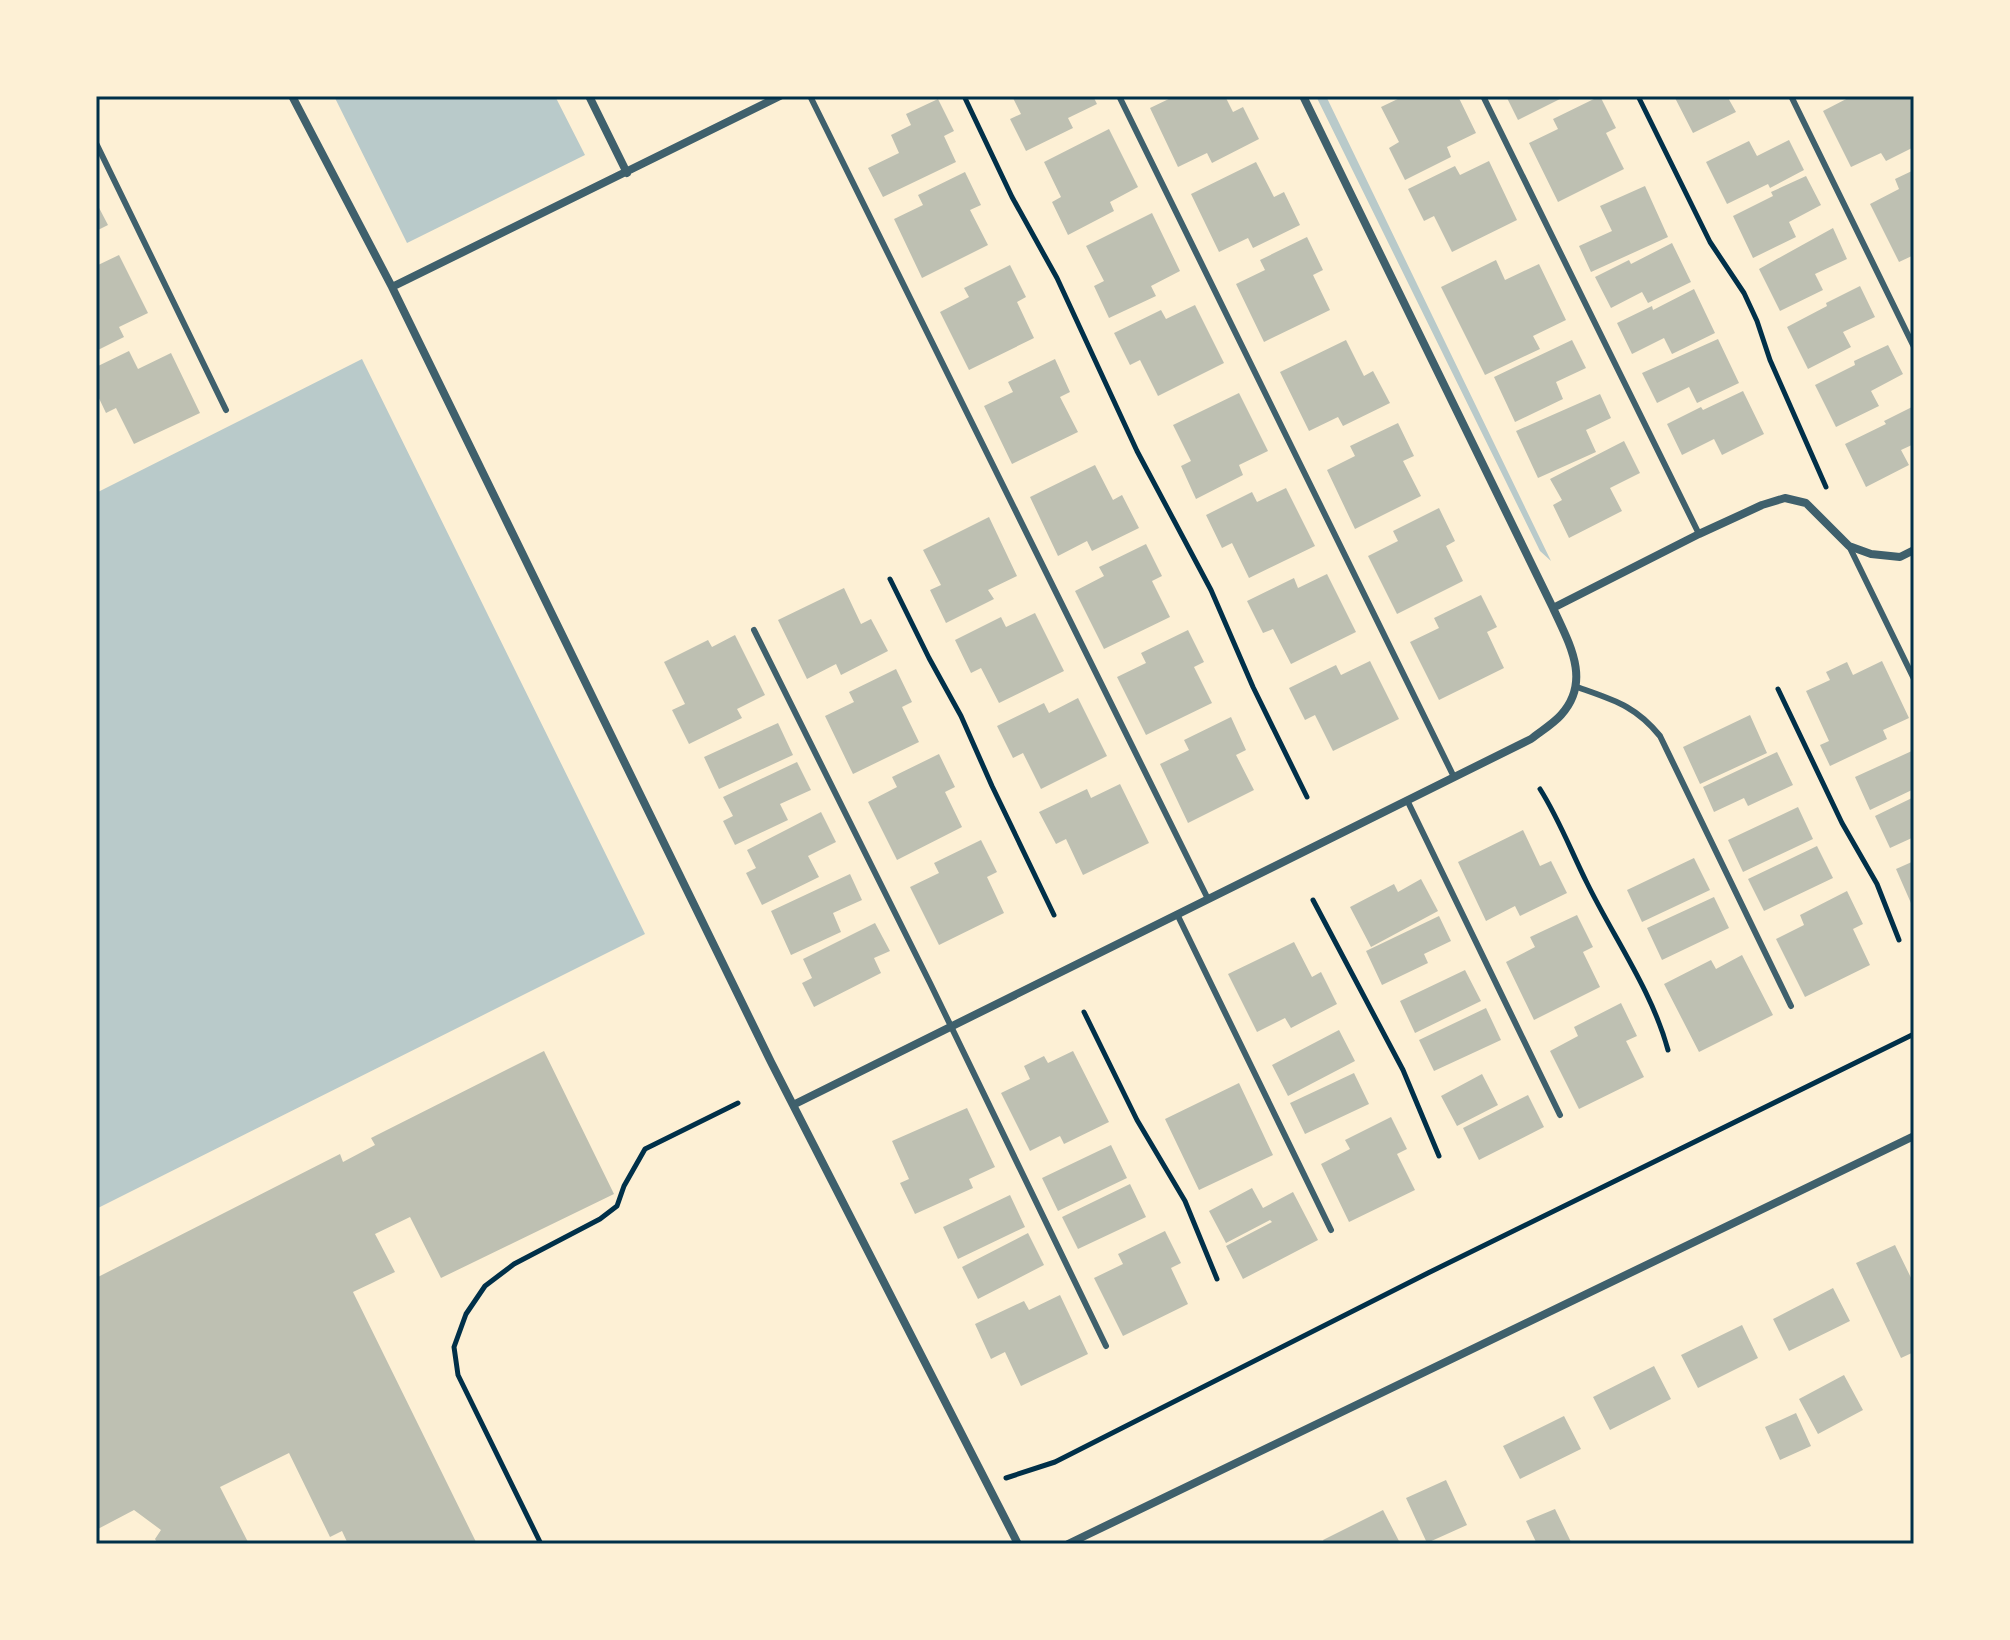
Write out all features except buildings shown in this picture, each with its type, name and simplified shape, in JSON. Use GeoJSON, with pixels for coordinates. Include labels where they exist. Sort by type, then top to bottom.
{"type":"FeatureCollection","features":[{"type":"Feature","properties":{"kind":"street"},"geometry":{"type":"LineString","coordinates":[[292,96],[392,287],[793,1105],[1018,1544]]}},
{"type":"Feature","properties":{"kind":"street"},"geometry":{"type":"LineString","coordinates":[[589,96],[627,173]]}},
{"type":"Feature","properties":{"kind":"street"},"geometry":{"type":"LineString","coordinates":[[392,287],[780,96]]}},
{"type":"Feature","properties":{"kind":"street"},"geometry":{"type":"LineString","coordinates":[[793,1105],[1531,739],[1562,715],[1577,687],[1574,653],[1303,96]]}},
{"type":"Feature","properties":{"kind":"street"},"geometry":{"type":"LineString","coordinates":[[1553,608],[1699,534],[1762,505],[1785,498],[1806,503],[1849,546],[1871,554],[1900,557],[1914,550]]}},
{"type":"Feature","properties":{"kind":"street"},"geometry":{"type":"LineString","coordinates":[[1068,1544],[1914,1136]]}},
{"type":"Feature","properties":{"kind":"lane"},"geometry":{"type":"LineString","coordinates":[[810,96],[1208,899]]}},
{"type":"Feature","properties":{"kind":"lane"},"geometry":{"type":"LineString","coordinates":[[1119,96],[1454,777]]}},
{"type":"Feature","properties":{"kind":"lane"},"geometry":{"type":"LineString","coordinates":[[1483,96],[1699,534]]}},
{"type":"Feature","properties":{"kind":"lane"},"geometry":{"type":"LineString","coordinates":[[1791,96],[1914,347]]}},
{"type":"Feature","properties":{"kind":"lane"},"geometry":{"type":"LineString","coordinates":[[96,143],[226,410]]}},
{"type":"Feature","properties":{"kind":"lane"},"geometry":{"type":"LineString","coordinates":[[1849,546],[1914,679]]}},
{"type":"Feature","properties":{"kind":"lane"},"geometry":{"type":"LineString","coordinates":[[754,630],[1106,1346]]}},
{"type":"Feature","properties":{"kind":"lane"},"geometry":{"type":"LineString","coordinates":[[1577,687],[1625,705],[1646,717],[1660,736],[1791,1006]]}},
{"type":"Feature","properties":{"kind":"lane"},"geometry":{"type":"LineString","coordinates":[[1407,800],[1560,1115]]}},
{"type":"Feature","properties":{"kind":"lane"},"geometry":{"type":"LineString","coordinates":[[1177,914],[1331,1230]]}},
{"type":"Feature","properties":{"kind":"path"},"geometry":{"type":"LineString","coordinates":[[964,96],[1012,197],[1057,278],[1137,451],[1211,590],[1253,687],[1307,797]]}},
{"type":"Feature","properties":{"kind":"path"},"geometry":{"type":"LineString","coordinates":[[1638,96],[1710,242],[1744,293],[1826,487]]}},
{"type":"Feature","properties":{"kind":"path"},"geometry":{"type":"LineString","coordinates":[[890,579],[961,716],[1054,915]]}},
{"type":"Feature","properties":{"kind":"path"},"geometry":{"type":"LineString","coordinates":[[1778,689],[1842,823],[1877,884],[1899,940]]}},
{"type":"Feature","properties":{"kind":"path"},"geometry":{"type":"LineString","coordinates":[[1540,789],[1638,979],[1662,1028],[1668,1050]]}},
{"type":"Feature","properties":{"kind":"path"},"geometry":{"type":"LineString","coordinates":[[1313,900],[1403,1070],[1439,1156]]}},
{"type":"Feature","properties":{"kind":"path"},"geometry":{"type":"LineString","coordinates":[[1084,1012],[1137,1120],[1185,1201],[1217,1279]]}},
{"type":"Feature","properties":{"kind":"path"},"geometry":{"type":"LineString","coordinates":[[1006,1478],[1055,1462],[1428,1273],[1914,1034]]}},
{"type":"Feature","properties":{"kind":"path"},"geometry":{"type":"LineString","coordinates":[[541,1544],[458,1375],[454,1347],[466,1314],[485,1286],[514,1264],[600,1219],[617,1206],[624,1186],[645,1149],[738,1103]]}},
{"type":"Feature","properties":{"kind":"shaded area"},"geometry":{"type":"Polygon","coordinates":[[[334,96],[555,96],[585,155],[407,243],[334,96]]]}},
{"type":"Feature","properties":{"kind":"shaded area"},"geometry":{"type":"Polygon","coordinates":[[[1316,96],[1326,96],[1551,561],[1540,551],[1316,96]]]}},
{"type":"Feature","properties":{"kind":"shaded area"},"geometry":{"type":"Polygon","coordinates":[[[362,359],[645,934],[96,1209],[96,493],[362,359]]]}}]}
